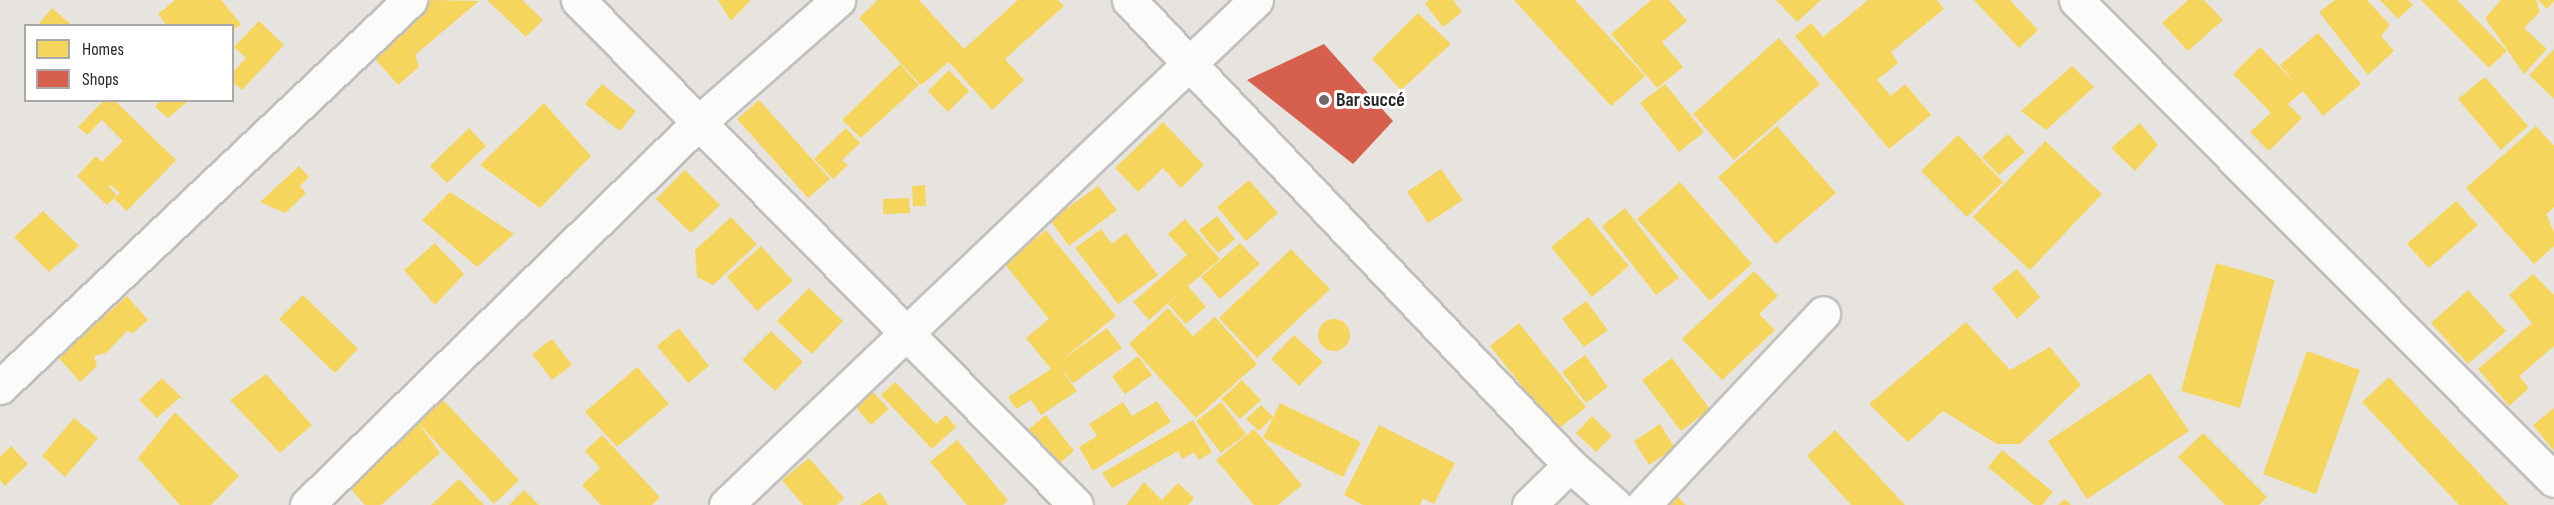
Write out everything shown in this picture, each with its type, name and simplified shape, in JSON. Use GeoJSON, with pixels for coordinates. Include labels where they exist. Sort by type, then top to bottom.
{"type":"FeatureCollection","features":[{"type":"Feature","properties":{"kind":"street"},"geometry":{"type":"LineString","coordinates":[[0,387],[410,0]]}},
{"type":"Feature","properties":{"kind":"street"},"geometry":{"type":"LineString","coordinates":[[578,0],[696,124],[905,331],[1076,505]]}},
{"type":"Feature","properties":{"kind":"street"},"geometry":{"type":"LineString","coordinates":[[307,505],[696,124],[838,0]]}},
{"type":"Feature","properties":{"kind":"street"},"geometry":{"type":"LineString","coordinates":[[1129,0],[1188,65],[1570,465],[1615,505]]}},
{"type":"Feature","properties":{"kind":"street"},"geometry":{"type":"LineString","coordinates":[[726,505],[905,331],[1256,0]]}},
{"type":"Feature","properties":{"kind":"street"},"geometry":{"type":"LineString","coordinates":[[2076,0],[2554,480]]}},
{"type":"Feature","properties":{"kind":"street"},"geometry":{"type":"LineString","coordinates":[[1644,505],[1823,312]]}},
{"type":"Feature","properties":{"kind":"street"},"geometry":{"type":"LineString","coordinates":[[1529,505],[1570,465]]}},
{"type":"Feature","properties":{"kind":"building: Homes"},"geometry":{"type":"Polygon","coordinates":[[[175,0],[221,0],[241,24],[234,29],[234,24],[166,24],[158,14],[175,0]]]}},
{"type":"Feature","properties":{"kind":"building: Homes"},"geometry":{"type":"Polygon","coordinates":[[[430,0],[479,1],[415,55],[419,67],[398,85],[369,52],[430,0]]]}},
{"type":"Feature","properties":{"kind":"building: Homes"},"geometry":{"type":"Polygon","coordinates":[[[487,0],[522,0],[543,20],[526,37],[487,0]]]}},
{"type":"Feature","properties":{"kind":"building: Homes"},"geometry":{"type":"Polygon","coordinates":[[[718,0],[750,0],[750,1],[731,21],[718,0]]]}},
{"type":"Feature","properties":{"kind":"building: Homes"},"geometry":{"type":"Polygon","coordinates":[[[878,0],[919,0],[964,49],[1018,0],[1058,0],[1064,6],[1005,59],[1024,80],[992,110],[949,62],[921,85],[859,18],[878,0]]]}},
{"type":"Feature","properties":{"kind":"building: Homes"},"geometry":{"type":"Polygon","coordinates":[[[1429,0],[1453,0],[1462,12],[1443,27],[1425,4],[1429,0]]]}},
{"type":"Feature","properties":{"kind":"building: Homes"},"geometry":{"type":"Polygon","coordinates":[[[1514,0],[1575,0],[1645,76],[1611,106],[1514,0]]]}},
{"type":"Feature","properties":{"kind":"building: Homes"},"geometry":{"type":"Polygon","coordinates":[[[1651,0],[1669,0],[1687,21],[1662,42],[1683,67],[1657,88],[1611,34],[1651,0]]]}},
{"type":"Feature","properties":{"kind":"building: Homes"},"geometry":{"type":"Polygon","coordinates":[[[1776,0],[1821,0],[1797,22],[1776,0]]]}},
{"type":"Feature","properties":{"kind":"building: Homes"},"geometry":{"type":"Polygon","coordinates":[[[1868,0],[1937,0],[1944,9],[1891,52],[1898,63],[1877,80],[1891,96],[1905,84],[1931,115],[1889,149],[1795,36],[1811,23],[1823,37],[1868,0]]]}},
{"type":"Feature","properties":{"kind":"building: Homes"},"geometry":{"type":"Polygon","coordinates":[[[1974,0],[2010,0],[2038,30],[2019,48],[1974,0]]]}},
{"type":"Feature","properties":{"kind":"building: Homes"},"geometry":{"type":"Polygon","coordinates":[[[2188,0],[2204,0],[2223,20],[2188,51],[2162,23],[2188,0]]]}},
{"type":"Feature","properties":{"kind":"building: Homes"},"geometry":{"type":"Polygon","coordinates":[[[2335,0],[2367,0],[2390,25],[2381,36],[2394,51],[2368,75],[2319,12],[2335,0]]]}},
{"type":"Feature","properties":{"kind":"building: Homes"},"geometry":{"type":"Polygon","coordinates":[[[2380,0],[2408,0],[2413,5],[2398,19],[2380,0]]]}},
{"type":"Feature","properties":{"kind":"building: Homes"},"geometry":{"type":"Polygon","coordinates":[[[2421,0],[2457,0],[2507,51],[2489,68],[2421,0]]]}},
{"type":"Feature","properties":{"kind":"building: Homes"},"geometry":{"type":"Polygon","coordinates":[[[2501,0],[2536,0],[2540,12],[2524,28],[2547,49],[2524,74],[2485,18],[2501,0]]]}},
{"type":"Feature","properties":{"kind":"building: Homes"},"geometry":{"type":"Polygon","coordinates":[[[2538,0],[2554,0],[2554,1],[2547,9],[2538,0]]]}},
{"type":"Feature","properties":{"kind":"building: Homes"},"geometry":{"type":"Polygon","coordinates":[[[52,8],[71,24],[39,24],[52,8]]]}},
{"type":"Feature","properties":{"kind":"building: Homes"},"geometry":{"type":"Polygon","coordinates":[[[1418,13],[1451,44],[1401,90],[1372,59],[1418,13]]]}},
{"type":"Feature","properties":{"kind":"building: Homes"},"geometry":{"type":"Polygon","coordinates":[[[259,21],[284,45],[242,90],[234,83],[234,71],[246,58],[234,47],[259,21]]]}},
{"type":"Feature","properties":{"kind":"building: Homes"},"geometry":{"type":"Polygon","coordinates":[[[2318,33],[2361,84],[2323,116],[2303,91],[2288,104],[2302,118],[2269,151],[2250,132],[2271,113],[2233,74],[2260,47],[2295,83],[2280,65],[2318,33]]]}},
{"type":"Feature","properties":{"kind":"building: Homes"},"geometry":{"type":"Polygon","coordinates":[[[1779,38],[1820,84],[1734,160],[1693,114],[1779,38]]]}},
{"type":"Feature","properties":{"kind":"building: Homes"},"geometry":{"type":"Polygon","coordinates":[[[2554,49],[2554,99],[2529,75],[2554,49]]]}},
{"type":"Feature","properties":{"kind":"building: Homes"},"geometry":{"type":"Polygon","coordinates":[[[900,64],[919,85],[861,138],[842,120],[900,64]]]}},
{"type":"Feature","properties":{"kind":"building: Homes"},"geometry":{"type":"Polygon","coordinates":[[[2072,66],[2094,87],[2046,130],[2021,111],[2072,66]]]}},
{"type":"Feature","properties":{"kind":"building: Homes"},"geometry":{"type":"Polygon","coordinates":[[[949,70],[969,91],[948,112],[928,91],[949,70]]]}},
{"type":"Feature","properties":{"kind":"building: Homes"},"geometry":{"type":"Polygon","coordinates":[[[2485,77],[2528,126],[2501,150],[2458,99],[2485,77]]]}},
{"type":"Feature","properties":{"kind":"building: Homes"},"geometry":{"type":"Polygon","coordinates":[[[602,84],[636,111],[620,131],[585,104],[602,84]]]}},
{"type":"Feature","properties":{"kind":"building: Homes"},"geometry":{"type":"Polygon","coordinates":[[[1665,84],[1704,132],[1679,152],[1640,103],[1665,84]]]}},
{"type":"Feature","properties":{"kind":"building: Homes"},"geometry":{"type":"Polygon","coordinates":[[[759,100],[830,179],[808,198],[737,119],[759,100]]]}},
{"type":"Feature","properties":{"kind":"building: Homes"},"geometry":{"type":"Polygon","coordinates":[[[102,102],[116,102],[176,160],[127,211],[114,199],[120,193],[111,185],[109,187],[117,195],[107,205],[77,176],[96,156],[102,162],[123,141],[102,120],[87,135],[78,127],[102,102]]]}},
{"type":"Feature","properties":{"kind":"building: Homes"},"geometry":{"type":"Polygon","coordinates":[[[159,102],[187,102],[168,118],[155,107],[159,102]]]}},
{"type":"Feature","properties":{"kind":"building: Homes"},"geometry":{"type":"Polygon","coordinates":[[[544,103],[591,156],[540,208],[480,165],[544,103]]]}},
{"type":"Feature","properties":{"kind":"building: Homes"},"geometry":{"type":"Polygon","coordinates":[[[1163,122],[1204,165],[1181,188],[1163,168],[1138,192],[1115,168],[1163,122]]]}},
{"type":"Feature","properties":{"kind":"building: Homes"},"geometry":{"type":"Polygon","coordinates":[[[2140,123],[2158,145],[2135,171],[2111,148],[2140,123]]]}},
{"type":"Feature","properties":{"kind":"building: Homes"},"geometry":{"type":"Polygon","coordinates":[[[1777,126],[1836,193],[1776,244],[1718,177],[1777,126]]]}},
{"type":"Feature","properties":{"kind":"building: Homes"},"geometry":{"type":"Polygon","coordinates":[[[2536,126],[2554,146],[2554,207],[2546,214],[2554,232],[2554,246],[2534,264],[2466,188],[2536,126]]]}},
{"type":"Feature","properties":{"kind":"building: Homes"},"geometry":{"type":"Polygon","coordinates":[[[469,128],[486,146],[447,183],[430,166],[469,128]]]}},
{"type":"Feature","properties":{"kind":"building: Homes"},"geometry":{"type":"Polygon","coordinates":[[[846,128],[860,143],[842,160],[848,165],[833,179],[814,159],[846,128]]]}},
{"type":"Feature","properties":{"kind":"building: Homes"},"geometry":{"type":"Polygon","coordinates":[[[2008,134],[2025,152],[1999,175],[1982,157],[2008,134]]]}},
{"type":"Feature","properties":{"kind":"building: Homes"},"geometry":{"type":"Polygon","coordinates":[[[1958,135],[2003,182],[1967,217],[1921,171],[1958,135]]]}},
{"type":"Feature","properties":{"kind":"building: Homes"},"geometry":{"type":"Polygon","coordinates":[[[2045,141],[2102,194],[2030,270],[1973,217],[2045,141]]]}},
{"type":"Feature","properties":{"kind":"building: Homes"},"geometry":{"type":"Polygon","coordinates":[[[299,166],[309,177],[300,186],[306,193],[285,213],[260,202],[299,166]]]}},
{"type":"Feature","properties":{"kind":"building: Homes"},"geometry":{"type":"Polygon","coordinates":[[[1441,169],[1463,200],[1428,223],[1407,192],[1441,169]]]}},
{"type":"Feature","properties":{"kind":"building: Homes"},"geometry":{"type":"Polygon","coordinates":[[[685,170],[720,205],[691,233],[656,199],[685,170]]]}},
{"type":"Feature","properties":{"kind":"building: Homes"},"geometry":{"type":"Polygon","coordinates":[[[1249,180],[1278,213],[1246,241],[1217,207],[1249,180]]]}},
{"type":"Feature","properties":{"kind":"building: Homes"},"geometry":{"type":"Polygon","coordinates":[[[1680,182],[1752,264],[1710,301],[1637,219],[1680,182]]]}},
{"type":"Feature","properties":{"kind":"building: Homes"},"geometry":{"type":"Polygon","coordinates":[[[925,185],[926,206],[913,206],[912,186],[925,185]]]}},
{"type":"Feature","properties":{"kind":"building: Homes"},"geometry":{"type":"Polygon","coordinates":[[[1098,186],[1117,210],[1069,246],[1050,220],[1098,186]]]}},
{"type":"Feature","properties":{"kind":"building: Homes"},"geometry":{"type":"Polygon","coordinates":[[[450,192],[514,234],[477,267],[422,220],[450,192]]]}},
{"type":"Feature","properties":{"kind":"building: Homes"},"geometry":{"type":"Polygon","coordinates":[[[909,198],[910,213],[883,214],[883,199],[909,198]]]}},
{"type":"Feature","properties":{"kind":"building: Homes"},"geometry":{"type":"Polygon","coordinates":[[[2456,201],[2478,225],[2429,268],[2407,244],[2456,201]]]}},
{"type":"Feature","properties":{"kind":"building: Homes"},"geometry":{"type":"Polygon","coordinates":[[[1625,208],[1679,278],[1656,295],[1602,226],[1625,208]]]}},
{"type":"Feature","properties":{"kind":"building: Homes"},"geometry":{"type":"Polygon","coordinates":[[[43,211],[79,246],[49,272],[14,237],[43,211]]]}},
{"type":"Feature","properties":{"kind":"building: Homes"},"geometry":{"type":"Polygon","coordinates":[[[1217,216],[1235,239],[1218,253],[1199,230],[1217,216]]]}},
{"type":"Feature","properties":{"kind":"building: Homes"},"geometry":{"type":"Polygon","coordinates":[[[731,217],[757,244],[713,285],[697,277],[695,250],[731,217]]]}},
{"type":"Feature","properties":{"kind":"building: Homes"},"geometry":{"type":"Polygon","coordinates":[[[1588,217],[1629,266],[1592,297],[1551,247],[1588,217]]]}},
{"type":"Feature","properties":{"kind":"building: Homes"},"geometry":{"type":"Polygon","coordinates":[[[1185,219],[1220,259],[1188,286],[1206,307],[1186,324],[1168,304],[1183,290],[1149,320],[1133,302],[1187,255],[1168,234],[1185,219]]]}},
{"type":"Feature","properties":{"kind":"building: Homes"},"geometry":{"type":"Polygon","coordinates":[[[1101,229],[1112,244],[1126,233],[1158,275],[1118,304],[1075,248],[1101,229]]]}},
{"type":"Feature","properties":{"kind":"building: Homes"},"geometry":{"type":"Polygon","coordinates":[[[1046,230],[1116,316],[1063,359],[1107,328],[1122,348],[1073,383],[1060,367],[1077,391],[1041,415],[1031,400],[1016,409],[1008,397],[1051,369],[1026,338],[1049,319],[1004,263],[1046,230]]]}},
{"type":"Feature","properties":{"kind":"building: Homes"},"geometry":{"type":"Polygon","coordinates":[[[435,243],[464,274],[435,305],[404,270],[435,243]]]}},
{"type":"Feature","properties":{"kind":"building: Homes"},"geometry":{"type":"Polygon","coordinates":[[[1240,243],[1260,264],[1220,299],[1201,277],[1240,243]]]}},
{"type":"Feature","properties":{"kind":"building: Homes"},"geometry":{"type":"Polygon","coordinates":[[[761,246],[793,281],[757,311],[727,277],[761,246]]]}},
{"type":"Feature","properties":{"kind":"building: Homes"},"geometry":{"type":"Polygon","coordinates":[[[1291,249],[1330,289],[1257,358],[1219,318],[1291,249]]]}},
{"type":"Feature","properties":{"kind":"building: Homes"},"geometry":{"type":"Polygon","coordinates":[[[2216,263],[2275,280],[2240,408],[2181,391],[2216,263]]]}},
{"type":"Feature","properties":{"kind":"building: Homes"},"geometry":{"type":"Polygon","coordinates":[[[2017,269],[2040,297],[2017,319],[1992,288],[2017,269]]]}},
{"type":"Feature","properties":{"kind":"building: Homes"},"geometry":{"type":"Polygon","coordinates":[[[1754,271],[1778,296],[1759,314],[1775,330],[1722,380],[1682,339],[1754,271]]]}},
{"type":"Feature","properties":{"kind":"building: Homes"},"geometry":{"type":"Polygon","coordinates":[[[2533,274],[2554,295],[2554,346],[2519,376],[2529,388],[2509,406],[2478,369],[2532,323],[2509,295],[2533,274]]]}},
{"type":"Feature","properties":{"kind":"building: Homes"},"geometry":{"type":"Polygon","coordinates":[[[809,288],[843,321],[812,354],[777,321],[809,288]]]}},
{"type":"Feature","properties":{"kind":"building: Homes"},"geometry":{"type":"Polygon","coordinates":[[[2468,290],[2506,331],[2468,364],[2431,323],[2468,290]]]}},
{"type":"Feature","properties":{"kind":"building: Homes"},"geometry":{"type":"Polygon","coordinates":[[[303,295],[358,349],[335,373],[279,319],[303,295]]]}},
{"type":"Feature","properties":{"kind":"building: Homes"},"geometry":{"type":"Polygon","coordinates":[[[127,296],[148,320],[133,333],[127,331],[106,353],[94,356],[97,366],[80,382],[58,357],[127,296]]]}},
{"type":"Feature","properties":{"kind":"building: Homes"},"geometry":{"type":"Polygon","coordinates":[[[1586,301],[1608,330],[1584,347],[1562,319],[1586,301]]]}},
{"type":"Feature","properties":{"kind":"building: Homes"},"geometry":{"type":"Polygon","coordinates":[[[1168,308],[1193,336],[1215,317],[1257,364],[1196,418],[1129,344],[1168,308]]]}},
{"type":"Feature","properties":{"kind":"building: Homes"},"geometry":{"type":"Polygon","coordinates":[[[1334,319],[1346,323],[1350,335],[1346,347],[1334,351],[1322,347],[1318,335],[1322,323],[1334,319]]]}},
{"type":"Feature","properties":{"kind":"building: Homes"},"geometry":{"type":"Polygon","coordinates":[[[1966,322],[2010,370],[2050,347],[2081,385],[2020,444],[1997,444],[1943,411],[1908,442],[1869,404],[1966,322]]]}},
{"type":"Feature","properties":{"kind":"building: Homes"},"geometry":{"type":"Polygon","coordinates":[[[1519,323],[1586,407],[1557,430],[1490,346],[1519,323]]]}},
{"type":"Feature","properties":{"kind":"building: Homes"},"geometry":{"type":"Polygon","coordinates":[[[679,328],[709,366],[688,383],[657,346],[679,328]]]}},
{"type":"Feature","properties":{"kind":"building: Homes"},"geometry":{"type":"Polygon","coordinates":[[[771,331],[803,362],[775,391],[742,360],[771,331]]]}},
{"type":"Feature","properties":{"kind":"building: Homes"},"geometry":{"type":"Polygon","coordinates":[[[1294,335],[1323,362],[1299,386],[1271,359],[1294,335]]]}},
{"type":"Feature","properties":{"kind":"building: Homes"},"geometry":{"type":"Polygon","coordinates":[[[552,339],[572,365],[552,380],[532,354],[552,339]]]}},
{"type":"Feature","properties":{"kind":"building: Homes"},"geometry":{"type":"Polygon","coordinates":[[[2307,351],[2360,370],[2316,494],[2263,474],[2307,351]]]}},
{"type":"Feature","properties":{"kind":"building: Homes"},"geometry":{"type":"Polygon","coordinates":[[[1585,355],[1608,387],[1586,403],[1562,372],[1585,355]]]}},
{"type":"Feature","properties":{"kind":"building: Homes"},"geometry":{"type":"Polygon","coordinates":[[[1138,356],[1152,375],[1125,394],[1112,376],[1138,356]]]}},
{"type":"Feature","properties":{"kind":"building: Homes"},"geometry":{"type":"Polygon","coordinates":[[[1672,358],[1710,409],[1681,431],[1642,380],[1672,358]]]}},
{"type":"Feature","properties":{"kind":"building: Homes"},"geometry":{"type":"Polygon","coordinates":[[[637,367],[669,404],[617,447],[585,412],[637,367]]]}},
{"type":"Feature","properties":{"kind":"building: Homes"},"geometry":{"type":"Polygon","coordinates":[[[2150,373],[2189,431],[2087,499],[2048,441],[2150,373]]]}},
{"type":"Feature","properties":{"kind":"building: Homes"},"geometry":{"type":"Polygon","coordinates":[[[266,374],[312,425],[280,453],[230,400],[266,374]]]}},
{"type":"Feature","properties":{"kind":"building: Homes"},"geometry":{"type":"Polygon","coordinates":[[[2389,377],[2509,505],[2459,505],[2362,402],[2389,377]]]}},
{"type":"Feature","properties":{"kind":"building: Homes"},"geometry":{"type":"Polygon","coordinates":[[[162,378],[183,399],[179,398],[157,418],[139,400],[162,378]]]}},
{"type":"Feature","properties":{"kind":"building: Homes"},"geometry":{"type":"Polygon","coordinates":[[[1242,380],[1261,400],[1240,419],[1221,399],[1242,380]]]}},
{"type":"Feature","properties":{"kind":"building: Homes"},"geometry":{"type":"Polygon","coordinates":[[[895,382],[936,424],[946,415],[956,427],[932,449],[881,395],[895,382]]]}},
{"type":"Feature","properties":{"kind":"building: Homes"},"geometry":{"type":"Polygon","coordinates":[[[873,392],[889,409],[871,425],[856,407],[873,392]]]}},
{"type":"Feature","properties":{"kind":"building: Homes"},"geometry":{"type":"Polygon","coordinates":[[[443,400],[519,480],[494,504],[418,423],[443,400]]]}},
{"type":"Feature","properties":{"kind":"building: Homes"},"geometry":{"type":"Polygon","coordinates":[[[1157,401],[1171,422],[1093,471],[1079,447],[1097,436],[1089,424],[1123,402],[1132,416],[1157,401]]]}},
{"type":"Feature","properties":{"kind":"building: Homes"},"geometry":{"type":"Polygon","coordinates":[[[1221,402],[1246,434],[1221,453],[1196,421],[1221,402]]]}},
{"type":"Feature","properties":{"kind":"building: Homes"},"geometry":{"type":"Polygon","coordinates":[[[1280,403],[1361,442],[1343,477],[1263,438],[1280,403]]]}},
{"type":"Feature","properties":{"kind":"building: Homes"},"geometry":{"type":"Polygon","coordinates":[[[1261,405],[1273,417],[1259,431],[1246,419],[1261,405]]]}},
{"type":"Feature","properties":{"kind":"building: Homes"},"geometry":{"type":"Polygon","coordinates":[[[2554,408],[2554,451],[2533,425],[2554,408]]]}},
{"type":"Feature","properties":{"kind":"building: Homes"},"geometry":{"type":"Polygon","coordinates":[[[175,412],[239,476],[211,505],[180,505],[138,458],[175,412]]]}},
{"type":"Feature","properties":{"kind":"building: Homes"},"geometry":{"type":"Polygon","coordinates":[[[1046,415],[1074,451],[1055,467],[1026,431],[1046,415]]]}},
{"type":"Feature","properties":{"kind":"building: Homes"},"geometry":{"type":"Polygon","coordinates":[[[1592,416],[1612,436],[1596,452],[1576,433],[1592,416]]]}},
{"type":"Feature","properties":{"kind":"building: Homes"},"geometry":{"type":"Polygon","coordinates":[[[74,418],[98,438],[65,477],[42,456],[74,418]]]}},
{"type":"Feature","properties":{"kind":"building: Homes"},"geometry":{"type":"Polygon","coordinates":[[[1193,420],[1212,452],[1199,460],[1194,452],[1182,459],[1178,451],[1112,488],[1102,473],[1193,420]]]}},
{"type":"Feature","properties":{"kind":"building: Homes"},"geometry":{"type":"Polygon","coordinates":[[[418,423],[440,453],[381,505],[365,505],[346,483],[418,423]]]}},
{"type":"Feature","properties":{"kind":"building: Homes"},"geometry":{"type":"Polygon","coordinates":[[[1660,424],[1675,448],[1649,465],[1634,441],[1660,424]]]}},
{"type":"Feature","properties":{"kind":"building: Homes"},"geometry":{"type":"Polygon","coordinates":[[[1379,425],[1455,463],[1434,504],[1423,498],[1420,505],[1363,505],[1344,495],[1379,425]]]}},
{"type":"Feature","properties":{"kind":"building: Homes"},"geometry":{"type":"Polygon","coordinates":[[[1254,429],[1302,485],[1278,505],[1254,505],[1216,460],[1254,429]]]}},
{"type":"Feature","properties":{"kind":"building: Homes"},"geometry":{"type":"Polygon","coordinates":[[[1835,430],[1905,505],[1851,505],[1807,456],[1835,430]]]}},
{"type":"Feature","properties":{"kind":"building: Homes"},"geometry":{"type":"Polygon","coordinates":[[[2203,433],[2267,497],[2259,505],[2225,505],[2178,457],[2203,433]]]}},
{"type":"Feature","properties":{"kind":"building: Homes"},"geometry":{"type":"Polygon","coordinates":[[[602,435],[660,497],[652,505],[601,505],[582,485],[600,468],[585,451],[602,435]]]}},
{"type":"Feature","properties":{"kind":"building: Homes"},"geometry":{"type":"Polygon","coordinates":[[[957,440],[1008,500],[1003,505],[967,505],[930,462],[957,440]]]}},
{"type":"Feature","properties":{"kind":"building: Homes"},"geometry":{"type":"Polygon","coordinates":[[[11,446],[28,464],[5,486],[0,480],[0,457],[11,446]]]}},
{"type":"Feature","properties":{"kind":"building: Homes"},"geometry":{"type":"Polygon","coordinates":[[[2002,450],[2053,492],[2042,505],[2034,505],[1988,467],[2002,450]]]}},
{"type":"Feature","properties":{"kind":"building: Homes"},"geometry":{"type":"Polygon","coordinates":[[[809,458],[844,498],[837,505],[803,505],[782,480],[809,458]]]}},
{"type":"Feature","properties":{"kind":"building: Homes"},"geometry":{"type":"Polygon","coordinates":[[[459,479],[484,505],[431,505],[459,479]]]}},
{"type":"Feature","properties":{"kind":"building: Homes"},"geometry":{"type":"Polygon","coordinates":[[[1144,482],[1162,500],[1178,483],[1194,498],[1188,505],[1126,505],[1144,482]]]}},
{"type":"Feature","properties":{"kind":"building: Homes"},"geometry":{"type":"Polygon","coordinates":[[[1670,489],[1686,505],[1653,505],[1670,489]]]}},
{"type":"Feature","properties":{"kind":"building: Homes"},"geometry":{"type":"Polygon","coordinates":[[[524,490],[539,505],[509,505],[524,490]]]}},
{"type":"Feature","properties":{"kind":"building: Homes"},"geometry":{"type":"Polygon","coordinates":[[[880,492],[888,505],[860,505],[880,492]]]}},
{"type":"Feature","properties":{"kind":"building: Homes"},"geometry":{"type":"Polygon","coordinates":[[[2065,499],[2071,505],[2058,505],[2065,499]]]}},
{"type":"Feature","properties":{"kind":"building: Shops","name":"Bar succé"},"geometry":{"type":"Polygon","coordinates":[[[1324,44],[1393,121],[1353,164],[1247,80],[1324,44]]]}},
{"type":"Feature","properties":{"kind":"place","name":"Bar succé"},"geometry":{"type":"Point","coordinates":[1324,100]}}]}
